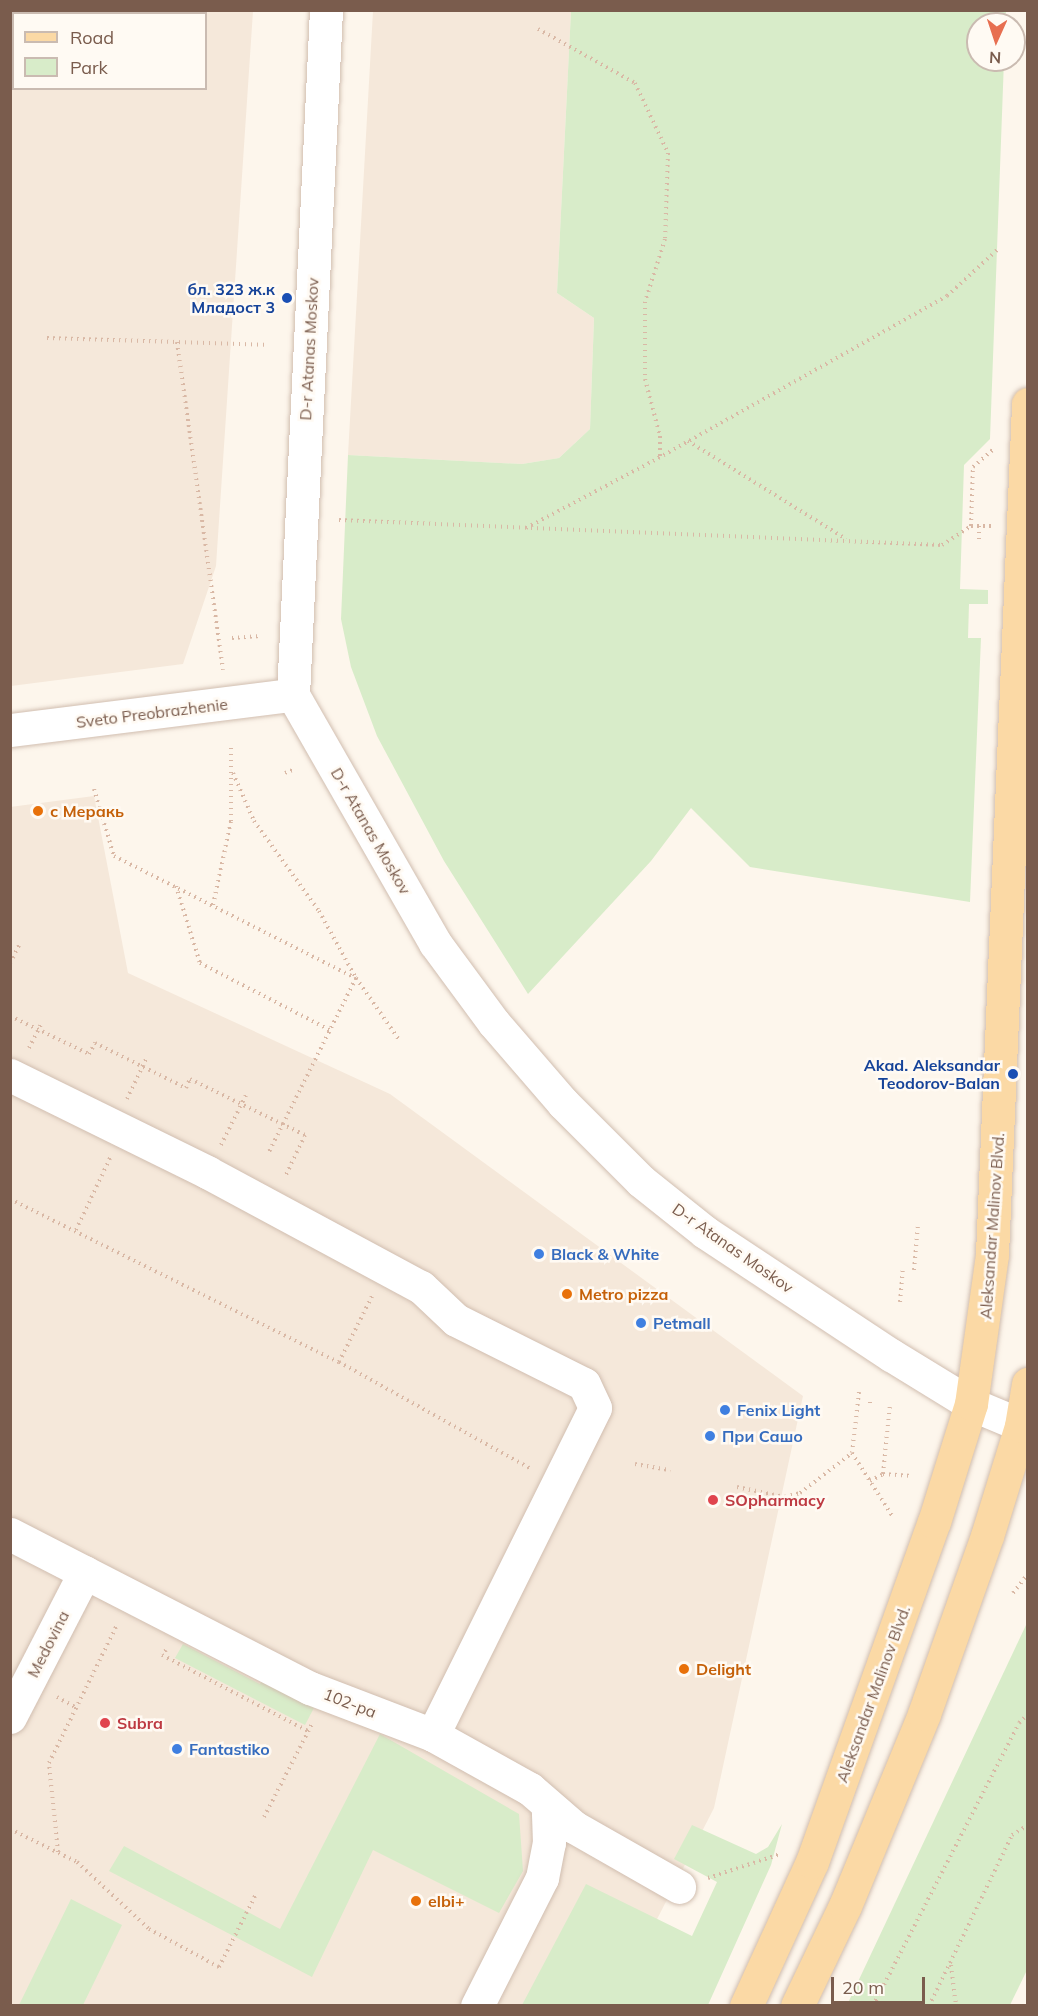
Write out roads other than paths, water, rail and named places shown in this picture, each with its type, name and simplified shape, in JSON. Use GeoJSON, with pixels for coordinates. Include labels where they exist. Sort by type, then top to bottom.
{"type":"FeatureCollection","features":[{"type":"Feature","properties":{"kind":"main road","name":"Aleksandar Malinov Blvd."},"geometry":{"type":"LineString","coordinates":[[746,2006],[816,1851],[931,1533],[971,1404],[993,1254],[1028,404]]}},
{"type":"Feature","properties":{"kind":"main road"},"geometry":{"type":"LineString","coordinates":[[797,2006],[845,1906],[924,1714],[1024,1427],[1028,1384]]}},
{"type":"Feature","properties":{"kind":"street","name":"D-r Atanas Moskov"},"geometry":{"type":"LineString","coordinates":[[326,10],[293,695],[435,943],[494,1023],[564,1103],[641,1181],[705,1232],[971,1404],[1024,1427]]}},
{"type":"Feature","properties":{"kind":"street","name":"Sveto Preobrazhenie"},"geometry":{"type":"LineString","coordinates":[[10,730],[293,695]]}},
{"type":"Feature","properties":{"kind":"street"},"geometry":{"type":"LineString","coordinates":[[18,1066],[119,1127],[421,1287],[456,1320],[584,1384],[595,1408],[434,1735]]}},
{"type":"Feature","properties":{"kind":"street","name":"102-ра"},"geometry":{"type":"LineString","coordinates":[[10,1534],[310,1688],[434,1735],[530,1789],[574,1827],[679,1887]]}},
{"type":"Feature","properties":{"kind":"street","name":"Medovina"},"geometry":{"type":"LineString","coordinates":[[10,1717],[85,1572]]}},
{"type":"Feature","properties":{"kind":"street"},"geometry":{"type":"LineString","coordinates":[[477,2006],[542,1878],[549,1843],[548,1805]]}},
{"type":"Feature","properties":{"kind":"place","name":"бл. 323 ж.к Младост 3"},"geometry":{"type":"Point","coordinates":[287,298]}},
{"type":"Feature","properties":{"kind":"place","name":"с Меракь"},"geometry":{"type":"Point","coordinates":[38,811]}},
{"type":"Feature","properties":{"kind":"place","name":"Akad. Aleksandar Teodorov-Balan"},"geometry":{"type":"Point","coordinates":[1013,1074]}},
{"type":"Feature","properties":{"kind":"place","name":"Black & White"},"geometry":{"type":"Point","coordinates":[539,1254]}},
{"type":"Feature","properties":{"kind":"place","name":"Metro pizza"},"geometry":{"type":"Point","coordinates":[567,1294]}},
{"type":"Feature","properties":{"kind":"place","name":"Petmall"},"geometry":{"type":"Point","coordinates":[641,1323]}},
{"type":"Feature","properties":{"kind":"place","name":"Fenix Light"},"geometry":{"type":"Point","coordinates":[725,1410]}},
{"type":"Feature","properties":{"kind":"place","name":"При Сашо"},"geometry":{"type":"Point","coordinates":[710,1436]}},
{"type":"Feature","properties":{"kind":"place","name":"SOpharmacy"},"geometry":{"type":"Point","coordinates":[713,1500]}},
{"type":"Feature","properties":{"kind":"place","name":"Delight"},"geometry":{"type":"Point","coordinates":[684,1669]}},
{"type":"Feature","properties":{"kind":"place","name":"Subra"},"geometry":{"type":"Point","coordinates":[105,1723]}},
{"type":"Feature","properties":{"kind":"place","name":"Fantastiko"},"geometry":{"type":"Point","coordinates":[177,1749]}},
{"type":"Feature","properties":{"kind":"place","name":"elbi+"},"geometry":{"type":"Point","coordinates":[416,1901]}}]}
